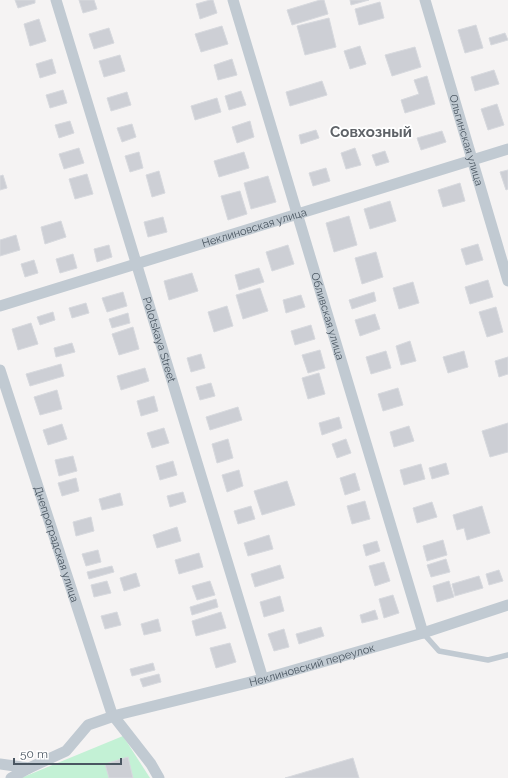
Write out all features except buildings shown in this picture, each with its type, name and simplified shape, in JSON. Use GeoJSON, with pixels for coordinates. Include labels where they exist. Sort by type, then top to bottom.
{"type":"FeatureCollection","features":[{"type":"Feature","properties":{"kind":"street","name":"Polotskaya Street"},"geometry":{"type":"LineString","coordinates":[[56,0],[263,679]]}},
{"type":"Feature","properties":{"kind":"street","name":"Обливская улица"},"geometry":{"type":"LineString","coordinates":[[233,0],[423,633]]}},
{"type":"Feature","properties":{"kind":"street","name":"Ольгинская улица"},"geometry":{"type":"LineString","coordinates":[[425,0],[508,281]]}},
{"type":"Feature","properties":{"kind":"street","name":"Неклиновская улица"},"geometry":{"type":"LineString","coordinates":[[0,306],[508,149]]}},
{"type":"Feature","properties":{"kind":"street","name":"Днепроградская улица"},"geometry":{"type":"LineString","coordinates":[[0,370],[114,717]]}},
{"type":"Feature","properties":{"kind":"street","name":"Неклиновский переулок"},"geometry":{"type":"LineString","coordinates":[[11,778],[66,751],[88,725],[263,679],[423,633],[508,605]]}},
{"type":"Feature","properties":{"kind":"street"},"geometry":{"type":"LineString","coordinates":[[114,717],[151,764],[159,778]]}},
{"type":"Feature","properties":{"kind":"street"},"geometry":{"type":"LineString","coordinates":[[0,764],[29,768]]}},
{"type":"Feature","properties":{"kind":"lane"},"geometry":{"type":"LineString","coordinates":[[423,633],[439,651],[488,660],[508,655]]}},
{"type":"Feature","properties":{"kind":"green space"},"geometry":{"type":"Polygon","coordinates":[[[123,736],[150,778],[21,778],[123,736]]]}},
{"type":"Feature","properties":{"kind":"district","name":"Совхозный"},"geometry":{"type":"Point","coordinates":[371,132]}}]}
